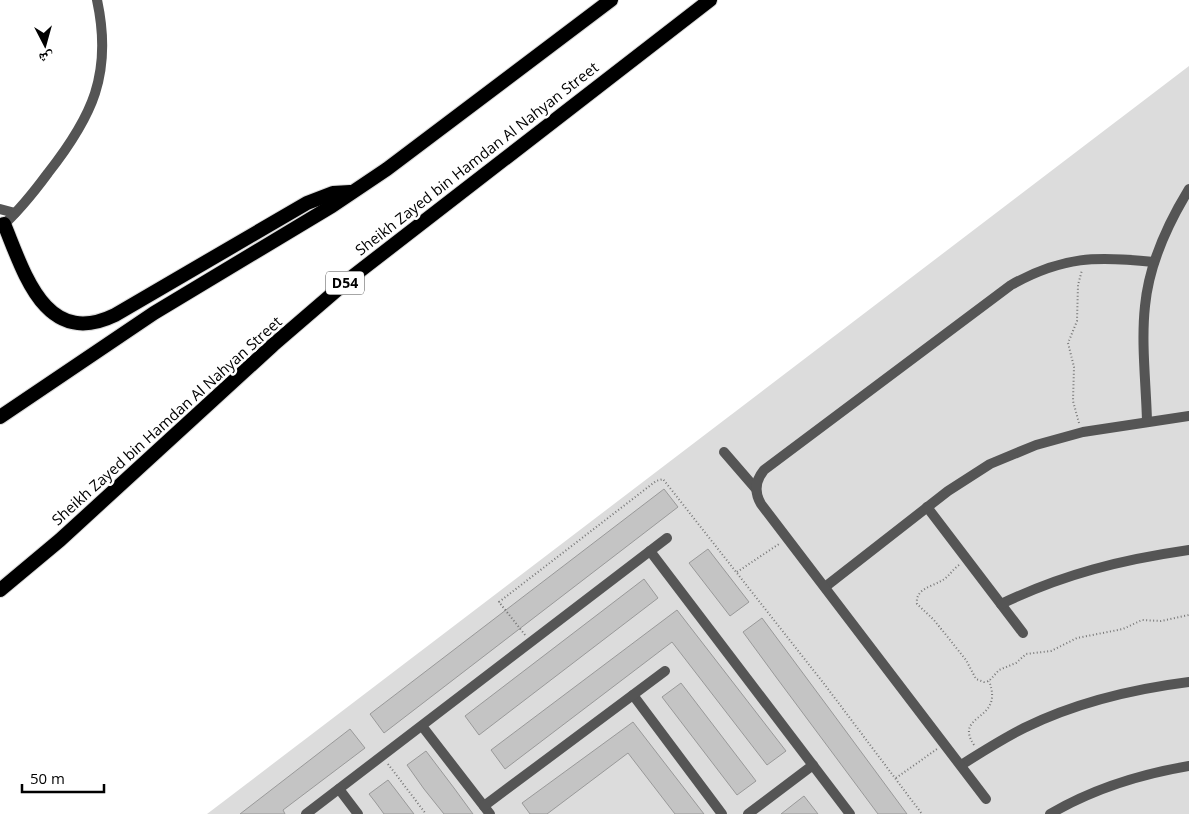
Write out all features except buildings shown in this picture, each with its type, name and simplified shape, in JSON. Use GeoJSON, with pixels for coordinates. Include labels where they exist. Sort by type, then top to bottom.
{"type":"FeatureCollection","features":[{"type":"Feature","properties":{"kind":"highway"},"geometry":{"type":"LineString","coordinates":[[0,417],[154,313],[353,192],[441,129],[611,0]]}},
{"type":"Feature","properties":{"kind":"highway","name":"Sheikh Zayed bin Hamdan Al Nahyan Street"},"geometry":{"type":"LineString","coordinates":[[0,590],[60,540],[194,416],[352,277],[710,0]]}},
{"type":"Feature","properties":{"kind":"highway"},"geometry":{"type":"LineString","coordinates":[[2,226],[38,299],[59,316],[77,322],[88,323],[114,315],[307,203],[333,193],[353,192]]}},
{"type":"Feature","properties":{"kind":"street"},"geometry":{"type":"LineString","coordinates":[[2,226],[15,213],[68,148],[90,112],[98,85],[102,56],[101,20],[97,0]]}},
{"type":"Feature","properties":{"kind":"street"},"geometry":{"type":"LineString","coordinates":[[1147,421],[1144,319],[1154,262],[1173,214],[1189,189]]}},
{"type":"Feature","properties":{"kind":"street"},"geometry":{"type":"LineString","coordinates":[[0,209],[15,213]]}},
{"type":"Feature","properties":{"kind":"street"},"geometry":{"type":"LineString","coordinates":[[756,489],[758,479],[764,470],[996,295],[1042,270],[1087,258],[1154,262]]}},
{"type":"Feature","properties":{"kind":"street"},"geometry":{"type":"LineString","coordinates":[[825,587],[927,507],[968,477],[990,464],[1036,445],[1083,432],[1189,416]]}},
{"type":"Feature","properties":{"kind":"street"},"geometry":{"type":"LineString","coordinates":[[724,452],[756,489],[761,504],[986,799]]}},
{"type":"Feature","properties":{"kind":"street"},"geometry":{"type":"LineString","coordinates":[[927,507],[1023,633]]}},
{"type":"Feature","properties":{"kind":"street"},"geometry":{"type":"LineString","coordinates":[[306,814],[667,538]]}},
{"type":"Feature","properties":{"kind":"street"},"geometry":{"type":"LineString","coordinates":[[1001,604],[1037,587],[1115,562],[1189,550]]}},
{"type":"Feature","properties":{"kind":"street"},"geometry":{"type":"LineString","coordinates":[[650,551],[850,814]]}},
{"type":"Feature","properties":{"kind":"street"},"geometry":{"type":"LineString","coordinates":[[422,726],[487,810],[633,694],[665,671]]}},
{"type":"Feature","properties":{"kind":"street"},"geometry":{"type":"LineString","coordinates":[[961,765],[1024,728],[1076,707],[1126,693],[1189,682]]}},
{"type":"Feature","properties":{"kind":"street"},"geometry":{"type":"LineString","coordinates":[[633,694],[722,814]]}},
{"type":"Feature","properties":{"kind":"street"},"geometry":{"type":"LineString","coordinates":[[748,814],[813,764]]}},
{"type":"Feature","properties":{"kind":"street"},"geometry":{"type":"LineString","coordinates":[[1050,814],[1114,785],[1146,775],[1189,766]]}},
{"type":"Feature","properties":{"kind":"street"},"geometry":{"type":"LineString","coordinates":[[339,789],[358,814]]}},
{"type":"Feature","properties":{"kind":"path"},"geometry":{"type":"LineString","coordinates":[[1083,432],[1073,401],[1074,367],[1068,343],[1077,321],[1078,285],[1087,258]]}},
{"type":"Feature","properties":{"kind":"path"},"geometry":{"type":"LineString","coordinates":[[736,572],[788,538]]}},
{"type":"Feature","properties":{"kind":"path"},"geometry":{"type":"LineString","coordinates":[[979,754],[972,742],[970,729],[976,718],[992,704],[994,696],[989,681]]}},
{"type":"Feature","properties":{"kind":"path"},"geometry":{"type":"LineString","coordinates":[[895,778],[945,744]]}},
{"type":"Feature","properties":{"kind":"path"},"geometry":{"type":"LineString","coordinates":[[382,756],[426,814]]}},
{"type":"Feature","properties":{"kind":"shaded area"},"geometry":{"type":"Polygon","coordinates":[[[1189,66],[1189,814],[207,814],[1189,66]]]}}]}
